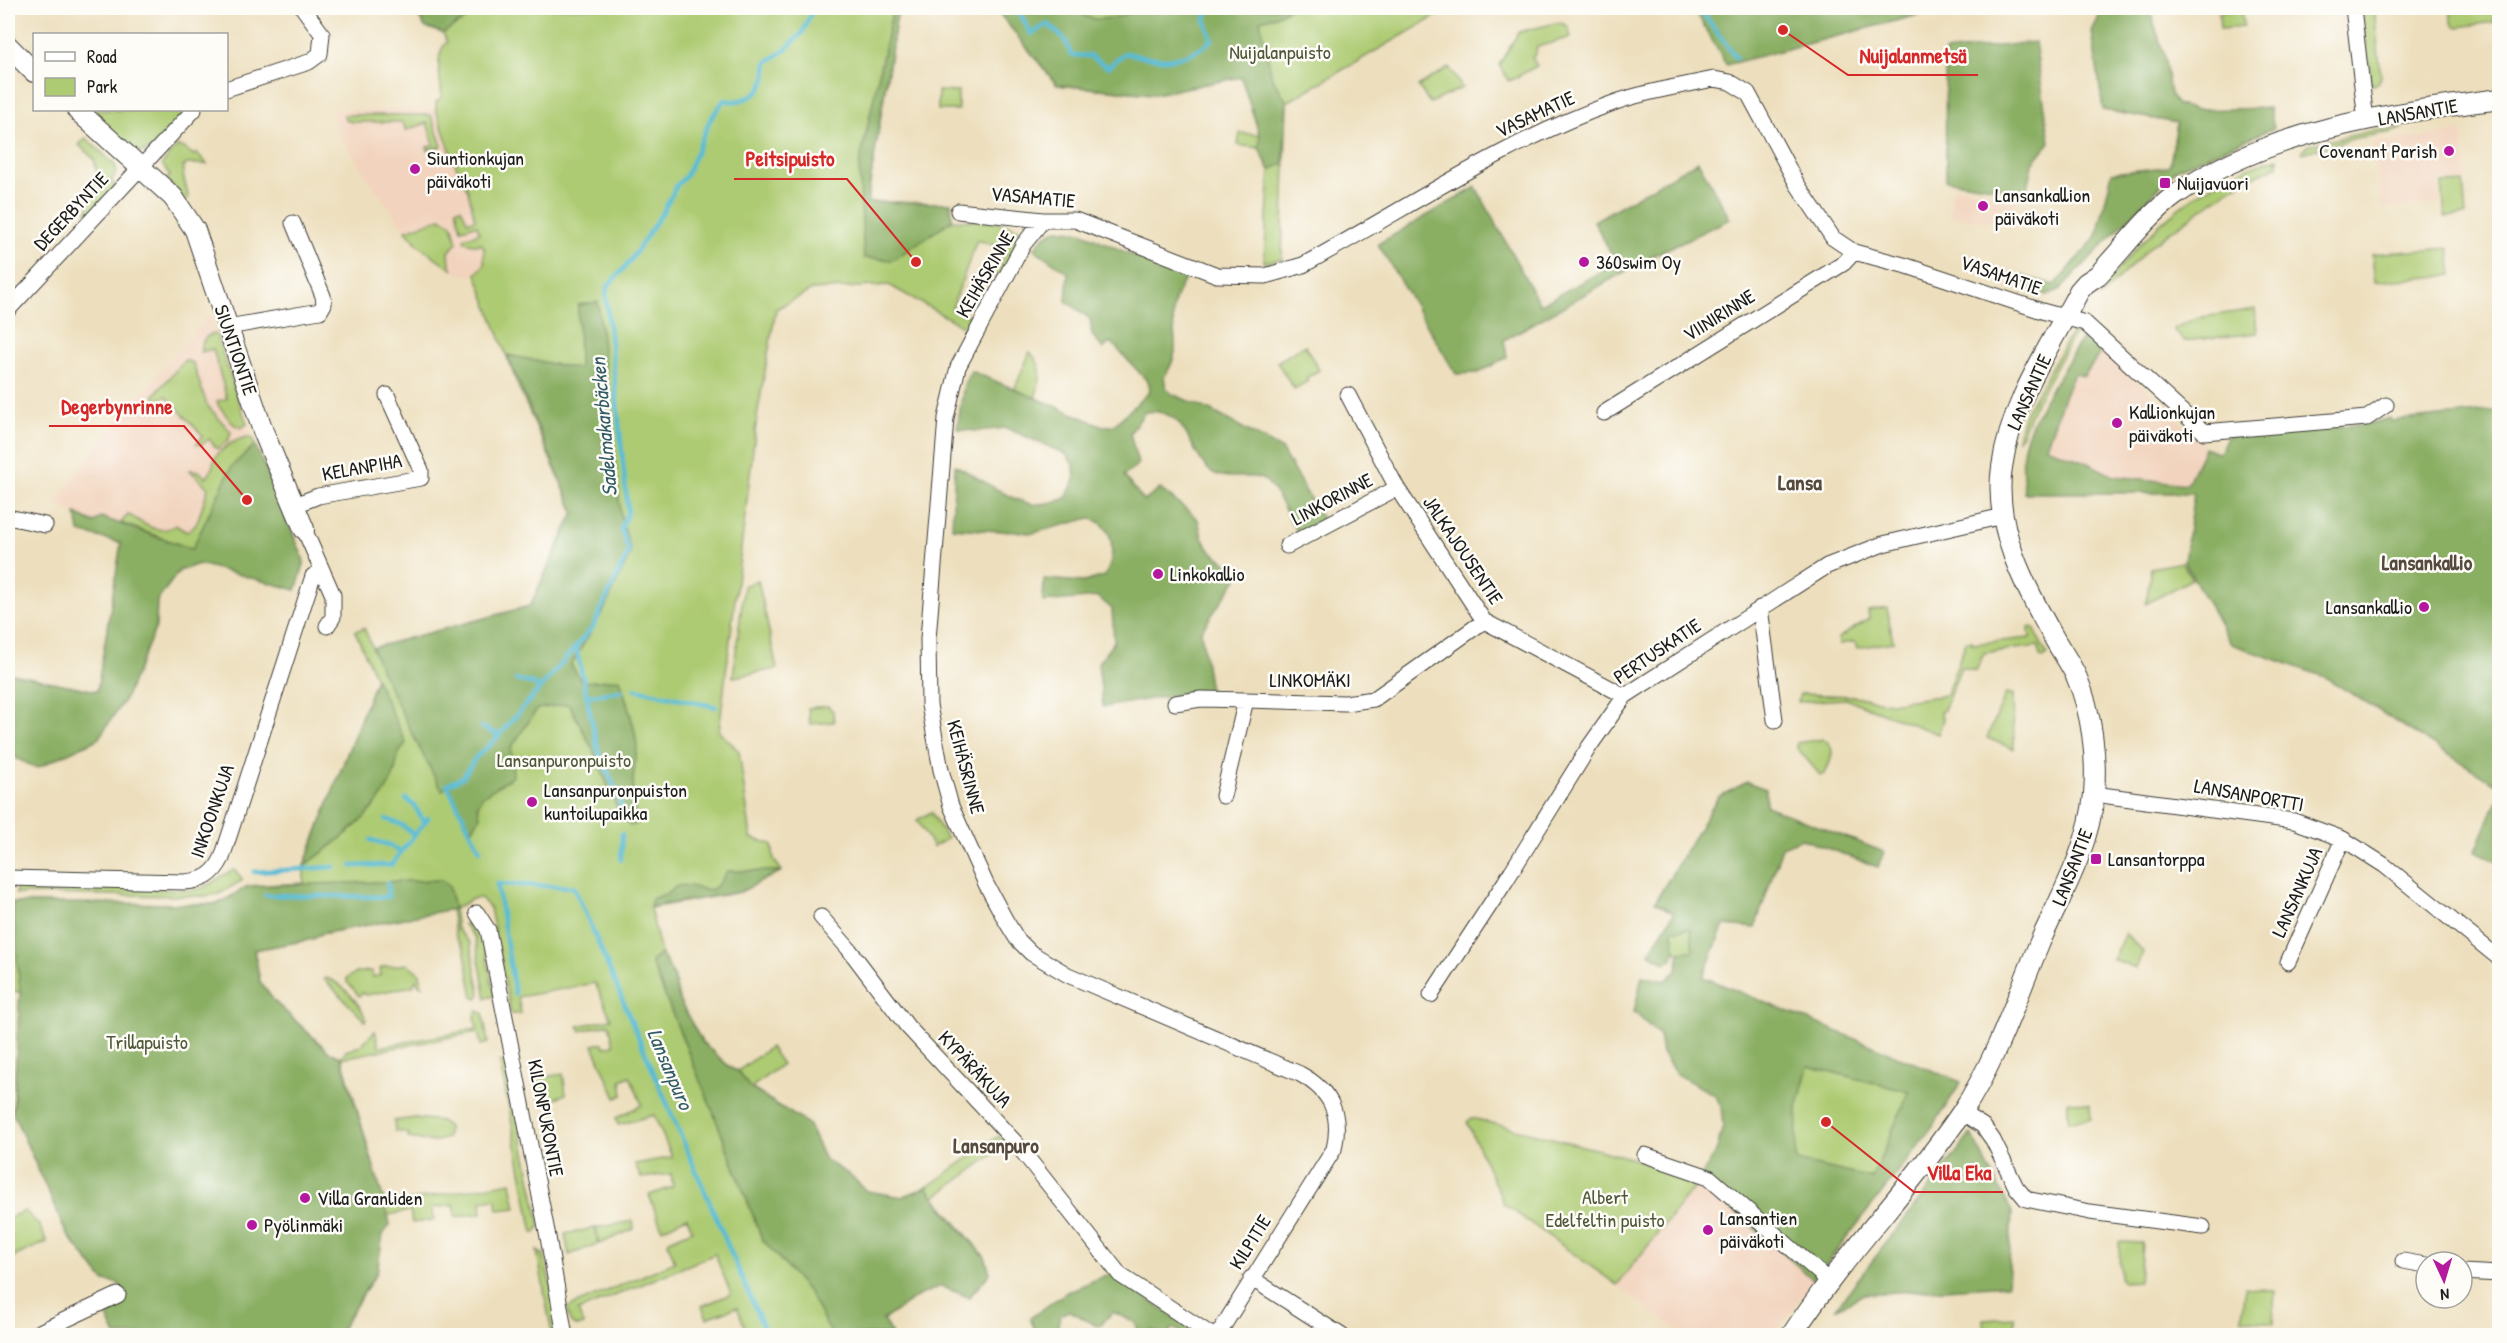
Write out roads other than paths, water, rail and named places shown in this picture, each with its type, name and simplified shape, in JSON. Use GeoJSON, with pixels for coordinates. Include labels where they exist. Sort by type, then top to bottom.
{"type":"FeatureCollection","features":[{"type":"Feature","properties":{"kind":"street"},"geometry":{"type":"LineString","coordinates":[[228,88],[314,60],[322,47],[322,34],[303,8]]}},
{"type":"Feature","properties":{"kind":"street"},"geometry":{"type":"LineString","coordinates":[[2353,8],[2366,121]]}},
{"type":"Feature","properties":{"kind":"street"},"geometry":{"type":"LineString","coordinates":[[8,46],[33,71]]}},
{"type":"Feature","properties":{"kind":"street","name":"VASAMATIE"},"geometry":{"type":"LineString","coordinates":[[957,211],[1043,220],[1075,220],[1217,275],[1265,276],[1303,265],[1506,150],[1586,113],[1618,101],[1714,79],[1730,82],[1748,93],[1797,184],[1833,238],[1854,252],[1907,266],[2085,323],[2204,432],[2367,418],[2386,405]]}},
{"type":"Feature","properties":{"kind":"street","name":"LANSANTIE"},"geometry":{"type":"LineString","coordinates":[[1791,1335],[1900,1195],[1961,1112],[2000,1042],[2041,940],[2083,848],[2094,794],[2092,735],[2077,679],[2027,586],[2008,540],[2003,516],[2001,468],[2010,429],[2022,398],[2079,291],[2098,275],[2173,197],[2240,158],[2288,140],[2366,121],[2499,99]]}},
{"type":"Feature","properties":{"kind":"street","name":"SIUNTIONTIE"},"geometry":{"type":"LineString","coordinates":[[78,111],[173,197],[185,212],[198,238],[263,430],[293,506],[333,595],[333,617],[327,626]]}},
{"type":"Feature","properties":{"kind":"street","name":"DEGERBYNTIE"},"geometry":{"type":"LineString","coordinates":[[8,310],[193,111]]}},
{"type":"Feature","properties":{"kind":"street","name":"KEIHÄSRINNE"},"geometry":{"type":"LineString","coordinates":[[1043,220],[1023,245],[958,366],[946,418],[928,639],[932,726],[951,806],[986,884],[1006,921],[1017,939],[1031,952],[1077,979],[1315,1082],[1327,1094],[1335,1115],[1337,1133],[1334,1149],[1319,1172]]}},
{"type":"Feature","properties":{"kind":"street"},"geometry":{"type":"LineString","coordinates":[[228,327],[320,311],[324,304],[323,296],[311,272],[293,222]]}},
{"type":"Feature","properties":{"kind":"street","name":"VIINIRINNE"},"geometry":{"type":"LineString","coordinates":[[1604,413],[1844,263],[1854,252]]}},
{"type":"Feature","properties":{"kind":"street","name":"KELANPIHA"},"geometry":{"type":"LineString","coordinates":[[293,506],[318,496],[421,478],[421,470],[387,395]]}},
{"type":"Feature","properties":{"kind":"street","name":"JALKAJOUSENTIE"},"geometry":{"type":"LineString","coordinates":[[1348,395],[1397,488],[1484,621],[1625,696]]}},
{"type":"Feature","properties":{"kind":"street","name":"LINKORINNE"},"geometry":{"type":"LineString","coordinates":[[1287,546],[1397,488]]}},
{"type":"Feature","properties":{"kind":"street","name":"PERTUSKATIE"},"geometry":{"type":"LineString","coordinates":[[1431,995],[1506,882],[1588,747],[1625,696],[1827,566],[1883,544],[2003,516]]}},
{"type":"Feature","properties":{"kind":"street"},"geometry":{"type":"LineString","coordinates":[[8,517],[45,525]]}},
{"type":"Feature","properties":{"kind":"street","name":"INKOONKUJA"},"geometry":{"type":"LineString","coordinates":[[8,878],[184,882],[200,881],[211,875],[222,858],[314,576],[322,571]]}},
{"type":"Feature","properties":{"kind":"street"},"geometry":{"type":"LineString","coordinates":[[1760,609],[1775,720]]}},
{"type":"Feature","properties":{"kind":"street","name":"LINKOMÄKI"},"geometry":{"type":"LineString","coordinates":[[1223,796],[1246,700],[1345,704],[1374,699],[1484,621]]}},
{"type":"Feature","properties":{"kind":"street"},"geometry":{"type":"LineString","coordinates":[[1175,703],[1201,699],[1246,700]]}},
{"type":"Feature","properties":{"kind":"street","name":"LANSANPORTTI"},"geometry":{"type":"LineString","coordinates":[[2094,794],[2294,821],[2343,839],[2384,865],[2499,959]]}},
{"type":"Feature","properties":{"kind":"street","name":"LANSANKUJA"},"geometry":{"type":"LineString","coordinates":[[2288,962],[2343,839]]}},
{"type":"Feature","properties":{"kind":"street","name":"KILONPURONTIE"},"geometry":{"type":"LineString","coordinates":[[477,913],[488,930],[542,1200],[565,1335]]}},
{"type":"Feature","properties":{"kind":"street","name":"KYPÄRÄKUJA"},"geometry":{"type":"LineString","coordinates":[[821,917],[848,948],[907,1026],[1015,1142],[1120,1275],[1215,1335]]}},
{"type":"Feature","properties":{"kind":"street"},"geometry":{"type":"LineString","coordinates":[[1961,1112],[1983,1126],[1993,1140],[2016,1187],[2026,1198],[2090,1212],[2203,1227]]}},
{"type":"Feature","properties":{"kind":"street"},"geometry":{"type":"LineString","coordinates":[[1645,1155],[1709,1177],[1830,1282]]}},
{"type":"Feature","properties":{"kind":"street","name":"KILPITIE"},"geometry":{"type":"LineString","coordinates":[[1215,1335],[1319,1172]]}},
{"type":"Feature","properties":{"kind":"street"},"geometry":{"type":"LineString","coordinates":[[2403,1261],[2414,1263]]}},
{"type":"Feature","properties":{"kind":"street"},"geometry":{"type":"LineString","coordinates":[[2474,1273],[2499,1274]]}},
{"type":"Feature","properties":{"kind":"street"},"geometry":{"type":"LineString","coordinates":[[1251,1278],[1342,1335]]}},
{"type":"Feature","properties":{"kind":"street"},"geometry":{"type":"LineString","coordinates":[[31,1335],[118,1295]]}},
{"type":"Feature","properties":{"kind":"waterway","name":"Sadelmakarbäcken"},"geometry":{"type":"LineString","coordinates":[[480,850],[447,785],[463,777],[476,757],[494,741],[593,627],[629,551],[621,529],[628,511],[607,287],[628,264],[664,210],[677,185],[686,176],[710,120],[724,100],[741,100],[758,92],[764,82],[767,62],[784,51],[803,32],[813,8]]}},
{"type":"Feature","properties":{"kind":"waterway","name":"Sadelmakarbäcken"},"geometry":{"type":"LineString","coordinates":[[1017,8],[1031,34],[1048,24],[1066,41],[1071,55],[1090,56],[1108,67],[1125,53],[1161,59],[1190,54],[1212,40],[1205,20],[1208,8]]}},
{"type":"Feature","properties":{"kind":"waterway"},"geometry":{"type":"LineString","coordinates":[[1702,8],[1705,16],[1736,58]]}},
{"type":"Feature","properties":{"kind":"waterway"},"geometry":{"type":"LineString","coordinates":[[576,646],[598,750],[620,800],[621,817]]}},
{"type":"Feature","properties":{"kind":"waterway"},"geometry":{"type":"LineString","coordinates":[[516,680],[531,683],[540,688]]}},
{"type":"Feature","properties":{"kind":"waterway"},"geometry":{"type":"LineString","coordinates":[[636,689],[716,707]]}},
{"type":"Feature","properties":{"kind":"waterway"},"geometry":{"type":"LineString","coordinates":[[587,696],[622,691]]}},
{"type":"Feature","properties":{"kind":"waterway"},"geometry":{"type":"LineString","coordinates":[[481,727],[499,735]]}},
{"type":"Feature","properties":{"kind":"waterway"},"geometry":{"type":"LineString","coordinates":[[406,799],[414,805],[424,822]]}},
{"type":"Feature","properties":{"kind":"waterway"},"geometry":{"type":"LineString","coordinates":[[352,866],[391,865],[428,818]]}},
{"type":"Feature","properties":{"kind":"waterway"},"geometry":{"type":"LineString","coordinates":[[386,819],[402,825],[414,835]]}},
{"type":"Feature","properties":{"kind":"waterway"},"geometry":{"type":"LineString","coordinates":[[621,860],[622,834]]}},
{"type":"Feature","properties":{"kind":"waterway"},"geometry":{"type":"LineString","coordinates":[[371,840],[386,844],[401,852]]}},
{"type":"Feature","properties":{"kind":"waterway"},"geometry":{"type":"LineString","coordinates":[[254,872],[334,867]]}},
{"type":"Feature","properties":{"kind":"waterway"},"geometry":{"type":"LineString","coordinates":[[265,895],[388,897],[388,883]]}},
{"type":"Feature","properties":{"kind":"waterway","name":"Lansanpuro"},"geometry":{"type":"LineString","coordinates":[[515,994],[497,884],[574,887],[767,1336]]}},
{"type":"Feature","properties":{"kind":"place","name":"Nuijalanmetsä"},"geometry":{"type":"Point","coordinates":[1783,30]}},
{"type":"Feature","properties":{"kind":"place","name":"Covenant Parish"},"geometry":{"type":"Point","coordinates":[2449,151]}},
{"type":"Feature","properties":{"kind":"place","name":"Siuntionkujan päiväkoti"},"geometry":{"type":"Point","coordinates":[415,169]}},
{"type":"Feature","properties":{"kind":"place","name":"Nuijavuori"},"geometry":{"type":"Point","coordinates":[2165,183]}},
{"type":"Feature","properties":{"kind":"place","name":"Lansankallion päiväkoti"},"geometry":{"type":"Point","coordinates":[1983,206]}},
{"type":"Feature","properties":{"kind":"place","name":"Peitsipuisto"},"geometry":{"type":"Point","coordinates":[916,262]}},
{"type":"Feature","properties":{"kind":"place","name":"360swim Oy"},"geometry":{"type":"Point","coordinates":[1584,262]}},
{"type":"Feature","properties":{"kind":"place","name":"Kallionkujan päiväkoti"},"geometry":{"type":"Point","coordinates":[2117,423]}},
{"type":"Feature","properties":{"kind":"place","name":"Degerbynrinne"},"geometry":{"type":"Point","coordinates":[247,500]}},
{"type":"Feature","properties":{"kind":"place","name":"Linkokallio"},"geometry":{"type":"Point","coordinates":[1158,574]}},
{"type":"Feature","properties":{"kind":"place","name":"Lansankallio"},"geometry":{"type":"Point","coordinates":[2424,607]}},
{"type":"Feature","properties":{"kind":"place","name":"Lansanpuronpuiston kuntoilupaikka"},"geometry":{"type":"Point","coordinates":[532,802]}},
{"type":"Feature","properties":{"kind":"place","name":"Lansantorppa"},"geometry":{"type":"Point","coordinates":[2096,859]}},
{"type":"Feature","properties":{"kind":"place","name":"Villa Eka"},"geometry":{"type":"Point","coordinates":[1826,1122]}},
{"type":"Feature","properties":{"kind":"place","name":"Villa Granliden"},"geometry":{"type":"Point","coordinates":[305,1198]}},
{"type":"Feature","properties":{"kind":"place","name":"Pyölinmäki"},"geometry":{"type":"Point","coordinates":[252,1225]}},
{"type":"Feature","properties":{"kind":"place","name":"Lansantien päiväkoti"},"geometry":{"type":"Point","coordinates":[1708,1230]}},
{"type":"Feature","properties":{"kind":"district","name":"Lansa"},"geometry":{"type":"Point","coordinates":[1800,482]}},
{"type":"Feature","properties":{"kind":"district","name":"Lansankallio"},"geometry":{"type":"Point","coordinates":[2427,563]}},
{"type":"Feature","properties":{"kind":"district","name":"Lansanpuro"},"geometry":{"type":"Point","coordinates":[996,1146]}},
{"type":"Feature","properties":{"kind":"park label","name":"Nuijalanpuisto"},"geometry":{"type":"Point","coordinates":[1280,52]}},
{"type":"Feature","properties":{"kind":"park label","name":"Lansanpuronpuisto"},"geometry":{"type":"Point","coordinates":[564,760]}},
{"type":"Feature","properties":{"kind":"park label","name":"Trillapuisto"},"geometry":{"type":"Point","coordinates":[147,1042]}},
{"type":"Feature","properties":{"kind":"park label","name":"Albert Edelfeltin puisto"},"geometry":{"type":"Point","coordinates":[1605,1208]}}]}
